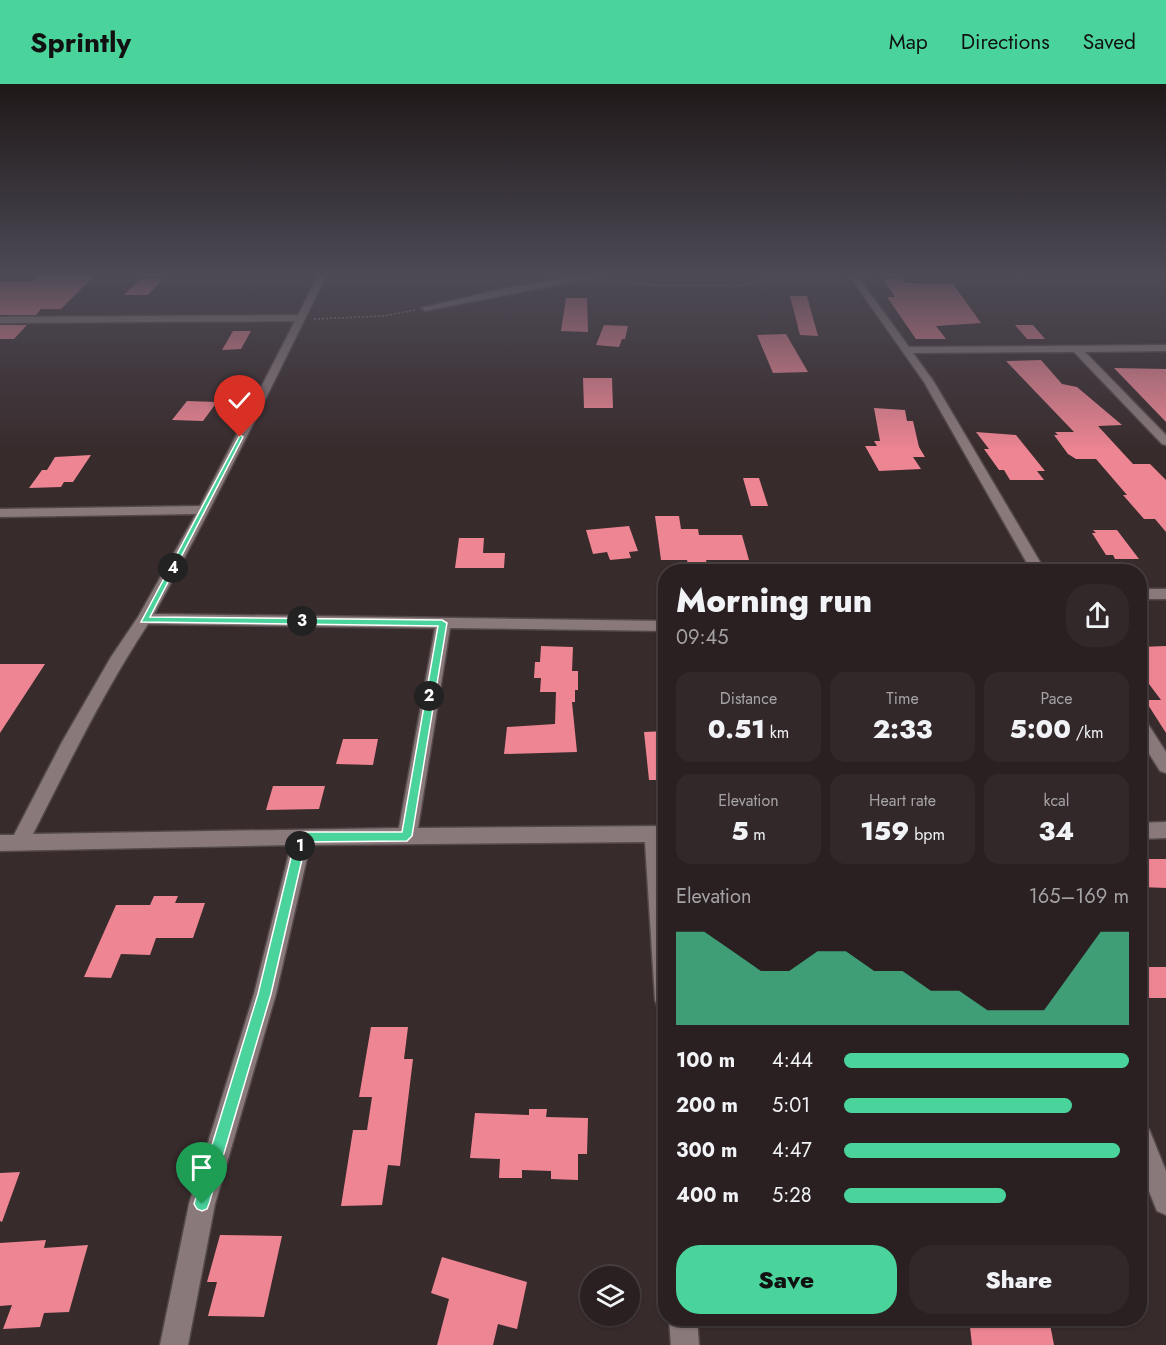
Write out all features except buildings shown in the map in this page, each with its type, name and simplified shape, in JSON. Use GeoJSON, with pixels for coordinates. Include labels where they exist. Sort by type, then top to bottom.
{"type":"FeatureCollection","features":[{"type":"Feature","properties":{"kind":"street"},"geometry":{"type":"LineString","coordinates":[[20,842],[73,737],[116,660],[144,620],[295,333]]}},
{"type":"Feature","properties":{"kind":"street"},"geometry":{"type":"LineString","coordinates":[[894,333],[929,382],[1035,564]]}},
{"type":"Feature","properties":{"kind":"street"},"geometry":{"type":"LineString","coordinates":[[1076,348],[1166,442]]}},
{"type":"Feature","properties":{"kind":"street"},"geometry":{"type":"LineString","coordinates":[[906,350],[1166,348]]}},
{"type":"Feature","properties":{"kind":"street"},"geometry":{"type":"LineString","coordinates":[[0,513],[202,510]]}},
{"type":"Feature","properties":{"kind":"street"},"geometry":{"type":"LineString","coordinates":[[1147,594],[1166,594]]}},
{"type":"Feature","properties":{"kind":"street"},"geometry":{"type":"LineString","coordinates":[[144,620],[658,626]]}},
{"type":"Feature","properties":{"kind":"street"},"geometry":{"type":"LineString","coordinates":[[407,836],[442,623]]}},
{"type":"Feature","properties":{"kind":"street"},"geometry":{"type":"LineString","coordinates":[[1147,736],[1166,766]]}},
{"type":"Feature","properties":{"kind":"street"},"geometry":{"type":"LineString","coordinates":[[1147,831],[1166,830]]}},
{"type":"Feature","properties":{"kind":"street"},"geometry":{"type":"LineString","coordinates":[[0,843],[302,837],[658,834]]}},
{"type":"Feature","properties":{"kind":"street"},"geometry":{"type":"LineString","coordinates":[[174,1345],[202,1204],[265,994],[302,837]]}},
{"type":"Feature","properties":{"kind":"street"},"geometry":{"type":"LineString","coordinates":[[1147,1155],[1166,1202]]}},
{"type":"Feature","properties":{"kind":"street"},"geometry":{"type":"LineString","coordinates":[[684,1326],[685,1345]]}},
{"type":"Feature","properties":{"kind":"route"},"geometry":{"type":"LineString","coordinates":[[202,1204],[265,994],[302,837],[407,836],[442,623],[144,620],[195,528],[240,437]]}}]}
